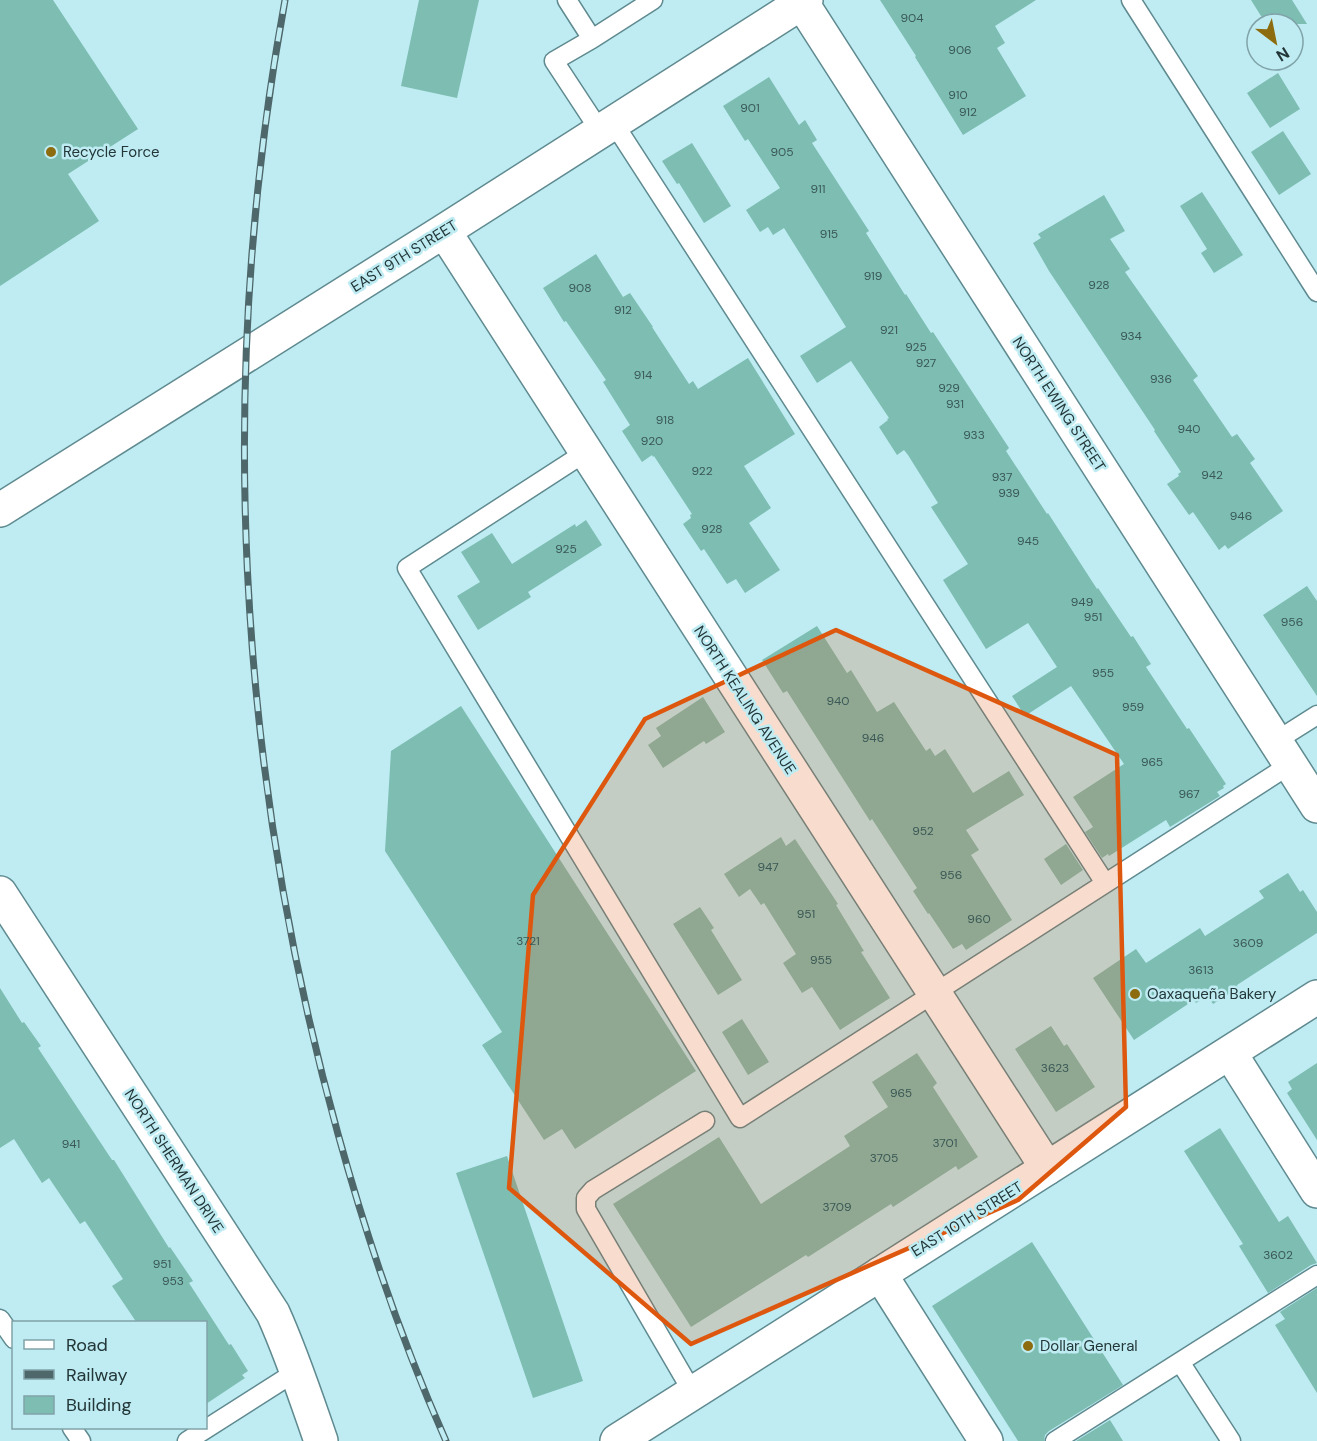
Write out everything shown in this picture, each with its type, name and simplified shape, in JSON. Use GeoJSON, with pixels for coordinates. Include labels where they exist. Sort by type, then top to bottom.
{"type":"FeatureCollection","features":[{"type":"Feature","properties":{"kind":"street","name":"EAST 9TH STREET"},"geometry":{"type":"LineString","coordinates":[[0,510],[444,231],[802,1]]}},
{"type":"Feature","properties":{"kind":"street","name":"NORTH EWING STREET"},"geometry":{"type":"LineString","coordinates":[[802,1],[1317,806]]}},
{"type":"Feature","properties":{"kind":"street","name":"NORTH KEALING AVENUE"},"geometry":{"type":"LineString","coordinates":[[444,231],[1047,1168]]}},
{"type":"Feature","properties":{"kind":"street","name":"NORTH SHERMAN DRIVE"},"geometry":{"type":"LineString","coordinates":[[0,893],[273,1313],[297,1371],[321,1441]]}},
{"type":"Feature","properties":{"kind":"street","name":"EAST 10TH STREET"},"geometry":{"type":"LineString","coordinates":[[617,1441],[1317,997]]}},
{"type":"Feature","properties":{"kind":"street"},"geometry":{"type":"LineString","coordinates":[[1230,1053],[1317,1191]]}},
{"type":"Feature","properties":{"kind":"street"},"geometry":{"type":"LineString","coordinates":[[880,1274],[986,1441]]}},
{"type":"Feature","properties":{"kind":"lane"},"geometry":{"type":"LineString","coordinates":[[567,0],[592,39]]}},
{"type":"Feature","properties":{"kind":"lane"},"geometry":{"type":"LineString","coordinates":[[653,0],[555,61],[607,127],[1105,883]]}},
{"type":"Feature","properties":{"kind":"lane"},"geometry":{"type":"LineString","coordinates":[[1131,0],[1317,292]]}},
{"type":"Feature","properties":{"kind":"lane"},"geometry":{"type":"LineString","coordinates":[[586,452],[407,568],[740,1118],[1105,883],[1283,753],[1317,715]]}},
{"type":"Feature","properties":{"kind":"lane"},"geometry":{"type":"LineString","coordinates":[[693,1393],[586,1209],[586,1198],[592,1190],[705,1121]]}},
{"type":"Feature","properties":{"kind":"lane"},"geometry":{"type":"LineString","coordinates":[[1055,1441],[1317,1275]]}},
{"type":"Feature","properties":{"kind":"lane"},"geometry":{"type":"LineString","coordinates":[[0,1318],[12,1336]]}},
{"type":"Feature","properties":{"kind":"lane"},"geometry":{"type":"LineString","coordinates":[[1180,1362],[1231,1441]]}},
{"type":"Feature","properties":{"kind":"lane"},"geometry":{"type":"LineString","coordinates":[[207,1428],[297,1371]]}},
{"type":"Feature","properties":{"kind":"lane"},"geometry":{"type":"LineString","coordinates":[[187,1441],[206,1429]]}},
{"type":"Feature","properties":{"kind":"highlighted area"},"geometry":{"type":"Polygon","coordinates":[[[836,630],[1117,755],[1126,1107],[1018,1200],[691,1344],[509,1188],[533,895],[645,719],[836,630]]]}},
{"type":"Feature","properties":{"kind":"building","name":"Recycle Force"},"geometry":{"type":"Polygon","coordinates":[[[0,0],[53,0],[138,129],[68,174],[99,221],[0,286],[0,0]]]}},
{"type":"Feature","properties":{"kind":"building"},"geometry":{"type":"Polygon","coordinates":[[[419,0],[479,0],[457,98],[401,86],[419,0]]]}},
{"type":"Feature","properties":{"kind":"building"},"geometry":{"type":"Polygon","coordinates":[[[880,0],[1036,0],[995,26],[1005,43],[997,48],[1026,96],[963,135],[880,0]]]}},
{"type":"Feature","properties":{"kind":"building"},"geometry":{"type":"Polygon","coordinates":[[[1251,0],[1292,0],[1300,12],[1258,12],[1251,0]]]}},
{"type":"Feature","properties":{"kind":"building"},"geometry":{"type":"Polygon","coordinates":[[[1278,73],[1300,109],[1270,128],[1247,93],[1278,73]]]}},
{"type":"Feature","properties":{"kind":"building"},"geometry":{"type":"Polygon","coordinates":[[[769,77],[799,125],[805,120],[817,140],[812,143],[869,231],[866,233],[905,295],[931,333],[933,332],[1009,448],[1006,451],[1097,589],[1131,637],[1133,636],[1151,664],[1146,667],[1226,784],[1217,792],[1220,796],[1170,827],[1166,820],[1109,856],[1108,854],[1102,858],[1085,832],[1093,827],[1073,797],[1124,764],[1071,686],[1025,716],[1012,696],[1057,667],[1028,623],[986,649],[943,580],[968,564],[931,507],[938,503],[908,455],[904,450],[897,455],[879,427],[889,418],[851,361],[817,383],[800,356],[846,327],[784,228],[773,235],[768,227],[760,232],[746,210],[780,188],[748,139],[745,141],[723,106],[769,77]]]}},
{"type":"Feature","properties":{"kind":"building"},"geometry":{"type":"Polygon","coordinates":[[[1283,131],[1311,174],[1279,195],[1251,152],[1283,131]]]}},
{"type":"Feature","properties":{"kind":"building"},"geometry":{"type":"Polygon","coordinates":[[[692,143],[731,206],[704,223],[662,161],[692,143]]]}},
{"type":"Feature","properties":{"kind":"building"},"geometry":{"type":"Polygon","coordinates":[[[1202,192],[1243,255],[1214,273],[1201,253],[1207,249],[1180,206],[1202,192]]]}},
{"type":"Feature","properties":{"kind":"building"},"geometry":{"type":"Polygon","coordinates":[[[1104,195],[1125,231],[1110,239],[1130,269],[1125,272],[1198,376],[1193,380],[1232,437],[1237,434],[1255,459],[1250,463],[1283,511],[1228,549],[1225,545],[1219,550],[1193,512],[1189,515],[1167,484],[1181,472],[1033,243],[1041,238],[1038,234],[1104,195]]]}},
{"type":"Feature","properties":{"kind":"building"},"geometry":{"type":"Polygon","coordinates":[[[596,254],[623,297],[630,293],[689,384],[693,381],[698,389],[748,358],[795,434],[744,466],[771,508],[749,523],[780,570],[745,593],[736,579],[727,584],[704,549],[701,551],[683,524],[691,518],[692,514],[654,456],[642,462],[622,431],[630,425],[603,382],[606,380],[566,321],[564,322],[543,288],[596,254]]]}},
{"type":"Feature","properties":{"kind":"building"},"geometry":{"type":"Polygon","coordinates":[[[586,520],[602,545],[528,592],[531,597],[478,630],[457,596],[480,582],[461,552],[492,533],[512,564],[575,524],[576,527],[586,520]]]}},
{"type":"Feature","properties":{"kind":"building"},"geometry":{"type":"Polygon","coordinates":[[[1307,586],[1317,601],[1317,696],[1263,615],[1307,586]]]}},
{"type":"Feature","properties":{"kind":"building"},"geometry":{"type":"Polygon","coordinates":[[[817,626],[847,673],[851,670],[877,712],[894,702],[926,751],[930,748],[935,756],[945,749],[973,793],[1009,771],[1024,795],[966,830],[979,850],[971,855],[1012,920],[966,950],[962,944],[953,949],[928,914],[913,891],[917,888],[872,819],[870,821],[787,691],[783,693],[762,660],[817,626]]]}},
{"type":"Feature","properties":{"kind":"building"},"geometry":{"type":"Polygon","coordinates":[[[703,697],[725,732],[706,744],[704,741],[663,768],[648,745],[661,736],[656,728],[703,697]]]}},
{"type":"Feature","properties":{"kind":"building"},"geometry":{"type":"Polygon","coordinates":[[[461,706],[696,1071],[575,1149],[562,1129],[544,1140],[482,1045],[502,1032],[385,851],[391,751],[461,706]]]}},
{"type":"Feature","properties":{"kind":"building"},"geometry":{"type":"Polygon","coordinates":[[[781,837],[786,846],[795,839],[838,904],[836,905],[864,951],[861,952],[890,998],[840,1030],[812,987],[802,993],[783,963],[796,954],[764,903],[761,905],[750,889],[739,897],[724,874],[781,837]]]}},
{"type":"Feature","properties":{"kind":"building"},"geometry":{"type":"Polygon","coordinates":[[[1066,844],[1083,870],[1061,885],[1044,859],[1066,844]]]}},
{"type":"Feature","properties":{"kind":"building"},"geometry":{"type":"Polygon","coordinates":[[[1288,873],[1300,892],[1303,890],[1317,912],[1317,933],[1237,985],[1238,988],[1213,1004],[1208,996],[1196,1003],[1194,1000],[1134,1040],[1093,978],[1136,949],[1146,963],[1200,928],[1205,936],[1264,898],[1259,891],[1288,873]]]}},
{"type":"Feature","properties":{"kind":"building"},"geometry":{"type":"Polygon","coordinates":[[[700,907],[714,928],[711,930],[742,980],[718,995],[673,924],[700,907]]]}},
{"type":"Feature","properties":{"kind":"building"},"geometry":{"type":"Polygon","coordinates":[[[0,988],[22,1023],[24,1022],[41,1046],[38,1048],[193,1281],[189,1283],[248,1371],[242,1375],[245,1378],[207,1403],[207,1321],[136,1321],[112,1286],[123,1279],[85,1221],[80,1224],[49,1178],[42,1183],[14,1139],[0,1148],[0,988]]]}},
{"type":"Feature","properties":{"kind":"building"},"geometry":{"type":"Polygon","coordinates":[[[742,1019],[769,1062],[748,1075],[722,1032],[742,1019]]]}},
{"type":"Feature","properties":{"kind":"building"},"geometry":{"type":"Polygon","coordinates":[[[1051,1026],[1064,1046],[1067,1044],[1095,1087],[1056,1112],[1015,1049],[1051,1026]]]}},
{"type":"Feature","properties":{"kind":"building"},"geometry":{"type":"Polygon","coordinates":[[[917,1053],[937,1083],[933,1087],[978,1157],[958,1170],[956,1166],[893,1207],[891,1204],[691,1327],[613,1204],[719,1137],[761,1204],[850,1146],[844,1136],[888,1107],[872,1082],[917,1053]]]}},
{"type":"Feature","properties":{"kind":"building"},"geometry":{"type":"Polygon","coordinates":[[[1317,1063],[1317,1140],[1287,1093],[1292,1089],[1288,1082],[1317,1063]]]}},
{"type":"Feature","properties":{"kind":"building"},"geometry":{"type":"Polygon","coordinates":[[[1220,1128],[1279,1222],[1288,1216],[1317,1263],[1268,1293],[1239,1246],[1243,1244],[1184,1151],[1220,1128]]]}},
{"type":"Feature","properties":{"kind":"building"},"geometry":{"type":"Polygon","coordinates":[[[507,1156],[583,1381],[533,1398],[456,1173],[507,1156]]]}},
{"type":"Feature","properties":{"kind":"building","name":"Dollar General"},"geometry":{"type":"Polygon","coordinates":[[[1032,1242],[1123,1385],[1049,1431],[1044,1441],[1018,1441],[932,1306],[1032,1242]]]}},
{"type":"Feature","properties":{"kind":"building"},"geometry":{"type":"Polygon","coordinates":[[[1317,1288],[1317,1393],[1275,1325],[1285,1319],[1280,1312],[1317,1288]]]}},
{"type":"Feature","properties":{"kind":"building"},"geometry":{"type":"Polygon","coordinates":[[[1110,1420],[1123,1441],[1076,1441],[1110,1420]]]}},
{"type":"Feature","properties":{"kind":"railway"},"geometry":{"type":"LineString","coordinates":[[285,0],[263,142],[250,284],[245,427],[247,570],[258,713],[277,854],[304,995],[338,1134],[386,1290],[446,1441]]}},
{"type":"Feature","properties":{"kind":"place","name":"Recycle Force"},"geometry":{"type":"Point","coordinates":[51,152]}},
{"type":"Feature","properties":{"kind":"place","name":"Oaxaqueña Bakery"},"geometry":{"type":"Point","coordinates":[1135,994]}},
{"type":"Feature","properties":{"kind":"place","name":"Dollar General"},"geometry":{"type":"Point","coordinates":[1028,1346]}}]}
